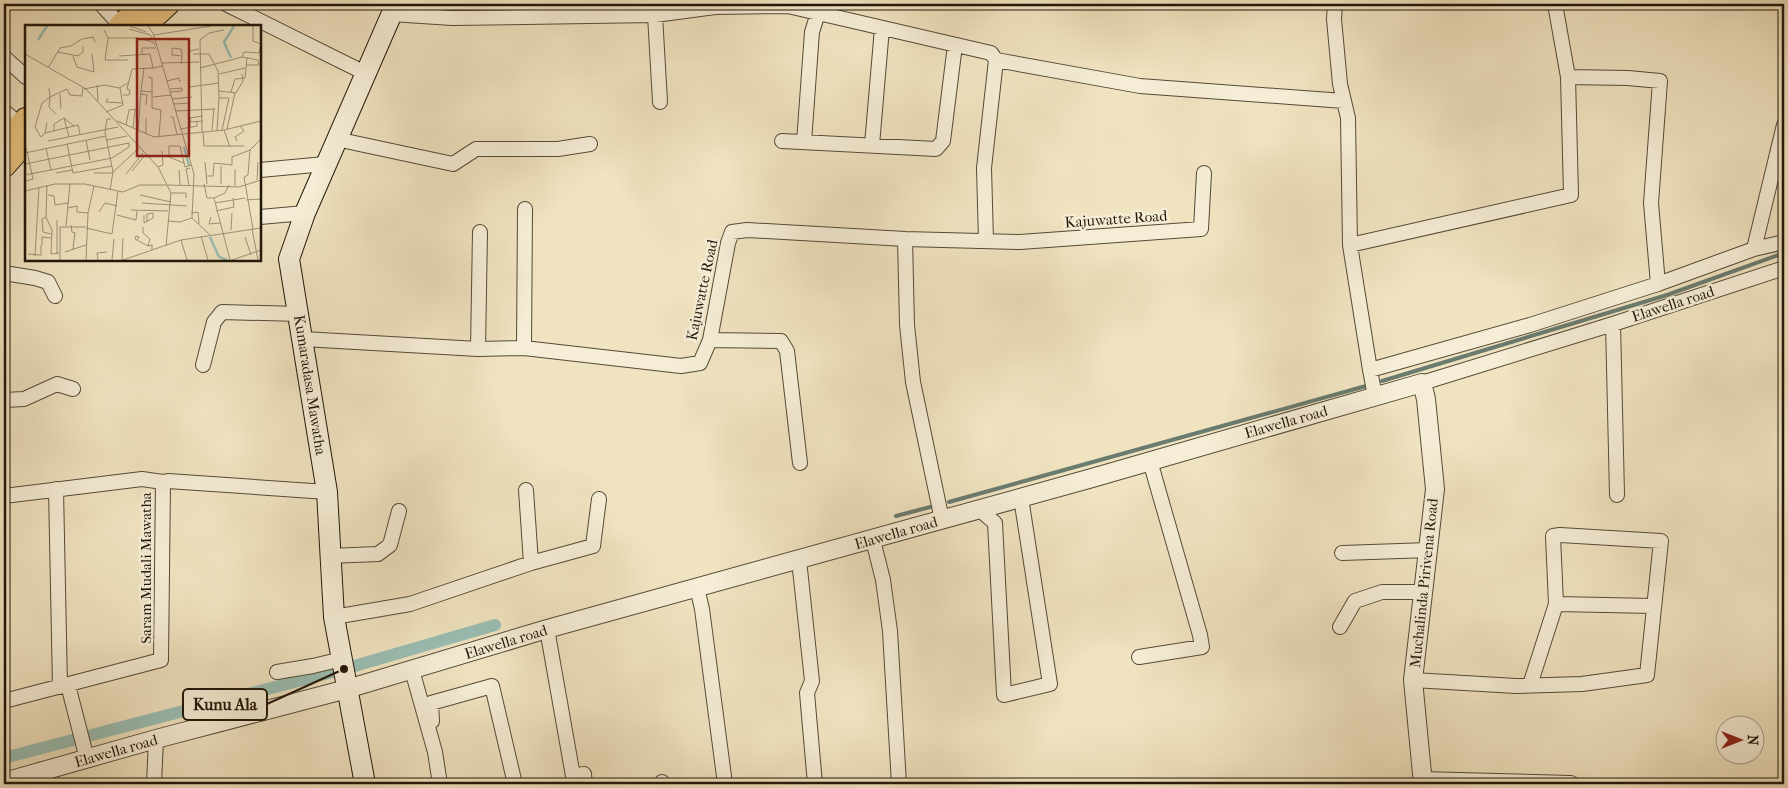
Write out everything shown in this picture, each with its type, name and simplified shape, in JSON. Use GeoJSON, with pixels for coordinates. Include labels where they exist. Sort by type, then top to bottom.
{"type":"FeatureCollection","features":[{"type":"Feature","properties":{"kind":"highway"},"geometry":{"type":"LineString","coordinates":[[122,25],[145,4]]}},
{"type":"Feature","properties":{"kind":"highway"},"geometry":{"type":"LineString","coordinates":[[143,25],[167,4]]}},
{"type":"Feature","properties":{"kind":"main road","name":"Kumaradasa Mawatha"},"geometry":{"type":"LineString","coordinates":[[365,784],[334,618],[329,556],[327,492],[289,258],[325,164],[394,9]]}},
{"type":"Feature","properties":{"kind":"street"},"geometry":{"type":"LineString","coordinates":[[101,4],[120,25]]}},
{"type":"Feature","properties":{"kind":"street"},"geometry":{"type":"LineString","coordinates":[[226,4],[365,73]]}},
{"type":"Feature","properties":{"kind":"street"},"geometry":{"type":"LineString","coordinates":[[1335,4],[1334,19],[1340,84],[1348,118],[1350,246],[1375,396]]}},
{"type":"Feature","properties":{"kind":"street"},"geometry":{"type":"LineString","coordinates":[[1350,246],[1571,195],[1568,77],[1555,4]]}},
{"type":"Feature","properties":{"kind":"street"},"geometry":{"type":"LineString","coordinates":[[394,9],[452,18],[655,15],[714,6],[788,6],[991,53],[996,60],[984,168],[986,242]]}},
{"type":"Feature","properties":{"kind":"street"},"geometry":{"type":"LineString","coordinates":[[804,142],[812,32],[818,13]]}},
{"type":"Feature","properties":{"kind":"street"},"geometry":{"type":"LineString","coordinates":[[655,15],[660,102]]}},
{"type":"Feature","properties":{"kind":"street"},"geometry":{"type":"LineString","coordinates":[[872,145],[882,28]]}},
{"type":"Feature","properties":{"kind":"street"},"geometry":{"type":"LineString","coordinates":[[782,141],[936,149],[943,141],[956,45]]}},
{"type":"Feature","properties":{"kind":"street"},"geometry":{"type":"LineString","coordinates":[[4,58],[25,76]]}},
{"type":"Feature","properties":{"kind":"street"},"geometry":{"type":"LineString","coordinates":[[996,60],[1140,86],[1344,100]]}},
{"type":"Feature","properties":{"kind":"street"},"geometry":{"type":"LineString","coordinates":[[1568,77],[1628,78],[1660,81],[1651,204],[1658,284]]}},
{"type":"Feature","properties":{"kind":"street"},"geometry":{"type":"LineString","coordinates":[[1754,249],[1784,125]]}},
{"type":"Feature","properties":{"kind":"street"},"geometry":{"type":"LineString","coordinates":[[336,139],[453,164],[476,149],[558,149],[590,144]]}},
{"type":"Feature","properties":{"kind":"street"},"geometry":{"type":"LineString","coordinates":[[261,170],[325,164]]}},
{"type":"Feature","properties":{"kind":"street","name":"Kajuwatte Road"},"geometry":{"type":"LineString","coordinates":[[303,339],[478,349],[524,348],[681,366],[700,363],[710,340],[728,243],[732,232],[747,230],[906,239],[1020,242],[1201,229],[1204,173]]}},
{"type":"Feature","properties":{"kind":"street"},"geometry":{"type":"LineString","coordinates":[[524,210],[524,348]]}},
{"type":"Feature","properties":{"kind":"street"},"geometry":{"type":"LineString","coordinates":[[261,217],[305,213]]}},
{"type":"Feature","properties":{"kind":"street"},"geometry":{"type":"LineString","coordinates":[[478,349],[480,232]]}},
{"type":"Feature","properties":{"kind":"street"},"geometry":{"type":"LineString","coordinates":[[906,239],[907,325],[914,382],[942,520]]}},
{"type":"Feature","properties":{"kind":"street"},"geometry":{"type":"LineString","coordinates":[[1370,370],[1530,325],[1658,284],[1754,249],[1784,242]]}},
{"type":"Feature","properties":{"kind":"street","name":"Elawella road"},"geometry":{"type":"LineString","coordinates":[[4,782],[156,739],[347,689],[547,629],[980,510],[1422,383],[1613,324],[1784,268]]}},
{"type":"Feature","properties":{"kind":"street"},"geometry":{"type":"LineString","coordinates":[[4,273],[48,282],[55,296]]}},
{"type":"Feature","properties":{"kind":"street"},"geometry":{"type":"LineString","coordinates":[[203,365],[214,322],[222,312],[299,314]]}},
{"type":"Feature","properties":{"kind":"street"},"geometry":{"type":"LineString","coordinates":[[1613,324],[1617,495]]}},
{"type":"Feature","properties":{"kind":"street"},"geometry":{"type":"LineString","coordinates":[[710,340],[781,341],[787,351],[800,463]]}},
{"type":"Feature","properties":{"kind":"street","name":"Muchalinda Pirivena Road"},"geometry":{"type":"LineString","coordinates":[[1422,383],[1426,399],[1435,489],[1413,680],[1422,782]]}},
{"type":"Feature","properties":{"kind":"street"},"geometry":{"type":"LineString","coordinates":[[4,400],[24,400],[57,384],[73,389]]}},
{"type":"Feature","properties":{"kind":"street"},"geometry":{"type":"LineString","coordinates":[[1139,657],[1202,647],[1150,461]]}},
{"type":"Feature","properties":{"kind":"street","name":"Saram Mudali Mawatha"},"geometry":{"type":"LineString","coordinates":[[4,496],[142,479],[163,482],[161,660],[4,700]]}},
{"type":"Feature","properties":{"kind":"street"},"geometry":{"type":"LineString","coordinates":[[163,482],[327,492]]}},
{"type":"Feature","properties":{"kind":"street"},"geometry":{"type":"LineString","coordinates":[[56,489],[64,686],[87,759]]}},
{"type":"Feature","properties":{"kind":"street"},"geometry":{"type":"LineString","coordinates":[[526,490],[531,563]]}},
{"type":"Feature","properties":{"kind":"street"},"geometry":{"type":"LineString","coordinates":[[980,510],[995,523],[1004,695],[1050,684],[1021,498]]}},
{"type":"Feature","properties":{"kind":"street"},"geometry":{"type":"LineString","coordinates":[[334,618],[410,604],[531,563],[593,546],[599,499]]}},
{"type":"Feature","properties":{"kind":"street"},"geometry":{"type":"LineString","coordinates":[[329,556],[378,554],[390,545],[399,511]]}},
{"type":"Feature","properties":{"kind":"street"},"geometry":{"type":"LineString","coordinates":[[1413,680],[1530,685],[1582,684],[1647,675],[1661,541],[1553,536],[1556,604],[1530,685]]}},
{"type":"Feature","properties":{"kind":"street"},"geometry":{"type":"LineString","coordinates":[[872,540],[883,580],[890,630],[899,784]]}},
{"type":"Feature","properties":{"kind":"street"},"geometry":{"type":"LineString","coordinates":[[1342,553],[1429,550]]}},
{"type":"Feature","properties":{"kind":"street"},"geometry":{"type":"LineString","coordinates":[[799,560],[812,681],[806,693],[815,784]]}},
{"type":"Feature","properties":{"kind":"street"},"geometry":{"type":"LineString","coordinates":[[697,588],[702,609],[725,784]]}},
{"type":"Feature","properties":{"kind":"street"},"geometry":{"type":"LineString","coordinates":[[1340,627],[1355,601],[1382,592],[1424,592]]}},
{"type":"Feature","properties":{"kind":"street"},"geometry":{"type":"LineString","coordinates":[[1556,604],[1654,606]]}},
{"type":"Feature","properties":{"kind":"street"},"geometry":{"type":"LineString","coordinates":[[547,629],[572,776],[584,774],[585,784]]}},
{"type":"Feature","properties":{"kind":"street"},"geometry":{"type":"LineString","coordinates":[[277,672],[342,659]]}},
{"type":"Feature","properties":{"kind":"street"},"geometry":{"type":"LineString","coordinates":[[412,670],[435,752],[440,784]]}},
{"type":"Feature","properties":{"kind":"street"},"geometry":{"type":"LineString","coordinates":[[427,724],[432,721],[431,703],[492,686],[515,784]]}},
{"type":"Feature","properties":{"kind":"street"},"geometry":{"type":"LineString","coordinates":[[154,784],[156,739]]}},
{"type":"Feature","properties":{"kind":"street"},"geometry":{"type":"LineString","coordinates":[[1422,782],[1572,784]]}},
{"type":"Feature","properties":{"kind":"waterway"},"geometry":{"type":"LineString","coordinates":[[1382,381],[1667,295],[1784,253]]}},
{"type":"Feature","properties":{"kind":"waterway"},"geometry":{"type":"LineString","coordinates":[[949,502],[1366,386]]}},
{"type":"Feature","properties":{"kind":"waterway"},"geometry":{"type":"LineString","coordinates":[[896,516],[934,506]]}},
{"type":"Feature","properties":{"kind":"waterway"},"geometry":{"type":"LineString","coordinates":[[4,758],[344,669],[495,625]]}},
{"type":"Feature","properties":{"kind":"place","name":"Kunu Ala"},"geometry":{"type":"Point","coordinates":[344,669]}}]}
